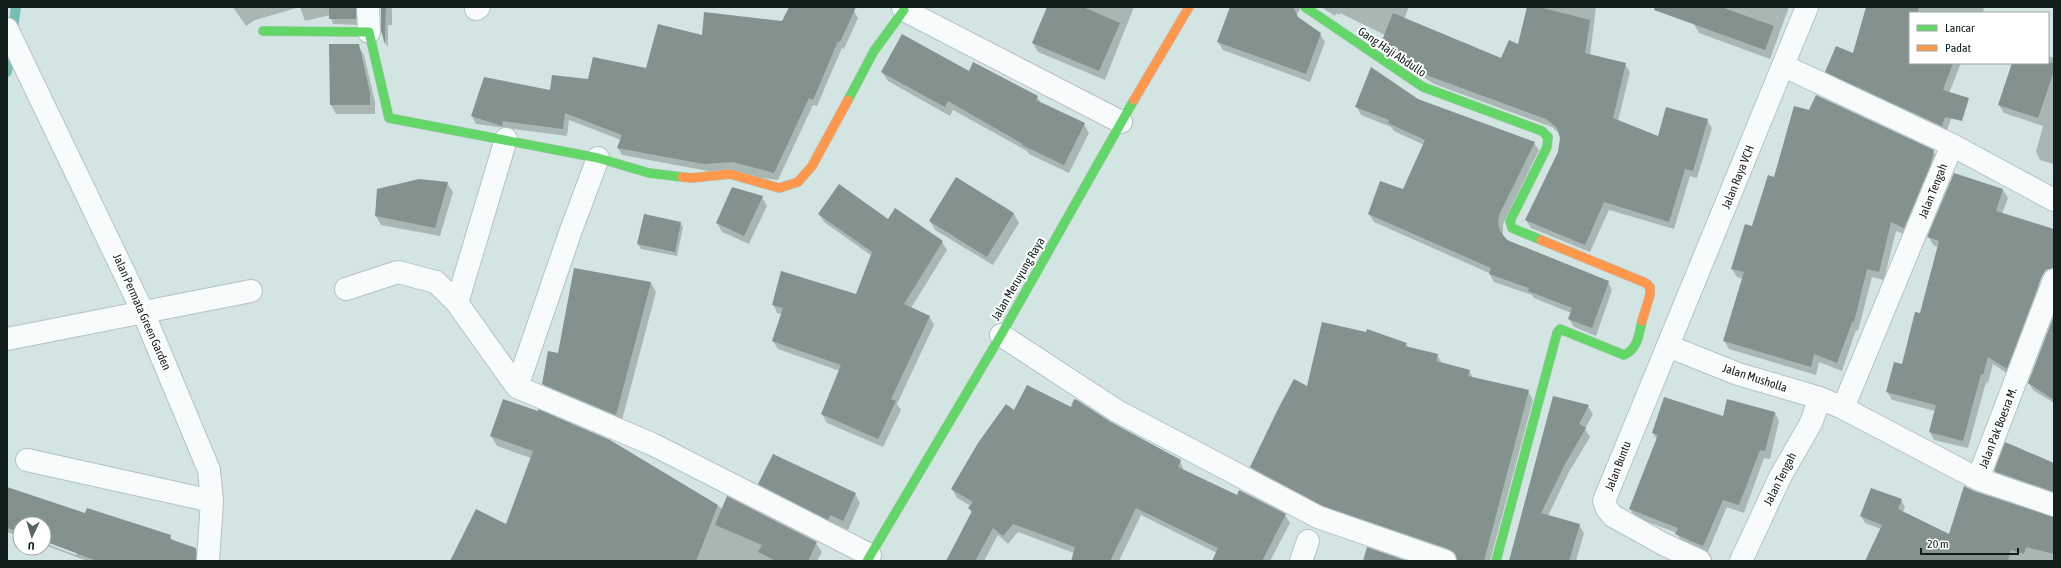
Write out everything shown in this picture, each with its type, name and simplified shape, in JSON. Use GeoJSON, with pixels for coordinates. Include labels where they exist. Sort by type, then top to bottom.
{"type":"FeatureCollection","features":[{"type":"Feature","properties":{"kind":"street"},"geometry":{"type":"LineString","coordinates":[[368,7],[369,32],[389,118],[506,139],[598,158],[649,173],[684,177],[730,174],[779,188],[798,182],[812,166],[874,51],[904,9],[1121,122]]}},
{"type":"Feature","properties":{"kind":"street","name":"Jalan Meruyung Raya"},"geometry":{"type":"LineString","coordinates":[[869,558],[1001,335],[1121,122],[1189,7]]}},
{"type":"Feature","properties":{"kind":"street","name":"Gang Haji Abdullo"},"geometry":{"type":"LineString","coordinates":[[1305,7],[1423,88],[1542,131],[1548,137],[1547,147],[1510,221],[1512,228],[1646,283],[1650,287],[1650,295],[1635,346],[1631,352],[1624,355],[1560,329],[1557,333],[1496,561]]}},
{"type":"Feature","properties":{"kind":"street","name":"Jalan Raya VCH"},"geometry":{"type":"LineString","coordinates":[[1668,346],[1807,7]]}},
{"type":"Feature","properties":{"kind":"street","name":"Jalan Permata Green Garden"},"geometry":{"type":"LineString","coordinates":[[7,30],[144,312],[209,470],[212,501],[208,561]]}},
{"type":"Feature","properties":{"kind":"street"},"geometry":{"type":"LineString","coordinates":[[264,30],[369,32]]}},
{"type":"Feature","properties":{"kind":"street"},"geometry":{"type":"LineString","coordinates":[[1784,66],[1952,145],[2054,200]]}},
{"type":"Feature","properties":{"kind":"street"},"geometry":{"type":"LineString","coordinates":[[457,303],[506,139]]}},
{"type":"Feature","properties":{"kind":"street","name":"Jalan Tengah"},"geometry":{"type":"LineString","coordinates":[[1843,408],[1952,145]]}},
{"type":"Feature","properties":{"kind":"street"},"geometry":{"type":"LineString","coordinates":[[517,386],[570,233],[598,158]]}},
{"type":"Feature","properties":{"kind":"street"},"geometry":{"type":"LineString","coordinates":[[346,289],[398,272],[436,282],[457,303],[517,386],[652,444],[869,558]]}},
{"type":"Feature","properties":{"kind":"street","name":"Jalan Pak Boesra M."},"geometry":{"type":"LineString","coordinates":[[1843,408],[1978,478],[2054,280]]}},
{"type":"Feature","properties":{"kind":"street"},"geometry":{"type":"LineString","coordinates":[[7,339],[251,291]]}},
{"type":"Feature","properties":{"kind":"street"},"geometry":{"type":"LineString","coordinates":[[1001,335],[1117,411],[1318,516],[1444,561]]}},
{"type":"Feature","properties":{"kind":"street","name":"Jalan Musholla"},"geometry":{"type":"LineString","coordinates":[[1668,346],[1738,374],[1820,398],[1843,408]]}},
{"type":"Feature","properties":{"kind":"street","name":"Jalan Buntu"},"geometry":{"type":"LineString","coordinates":[[1668,346],[1604,501],[1607,509],[1613,516],[1663,544],[1700,561]]}},
{"type":"Feature","properties":{"kind":"street","name":"Jalan Tengah"},"geometry":{"type":"LineString","coordinates":[[1741,561],[1780,477],[1811,423],[1820,398]]}},
{"type":"Feature","properties":{"kind":"street"},"geometry":{"type":"LineString","coordinates":[[28,460],[212,501]]}},
{"type":"Feature","properties":{"kind":"street"},"geometry":{"type":"LineString","coordinates":[[1978,478],[2054,506]]}},
{"type":"Feature","properties":{"kind":"street"},"geometry":{"type":"LineString","coordinates":[[1301,561],[1308,540]]}},
{"type":"Feature","properties":{"kind":"building"},"geometry":{"type":"Polygon","coordinates":[[[329,7],[356,7],[356,19],[329,19],[329,7]]]}},
{"type":"Feature","properties":{"kind":"building"},"geometry":{"type":"Polygon","coordinates":[[[381,7],[386,7],[385,45],[381,30],[381,7]]]}},
{"type":"Feature","properties":{"kind":"building"},"geometry":{"type":"Polygon","coordinates":[[[789,7],[856,7],[840,42],[838,41],[813,100],[809,98],[774,173],[733,162],[704,164],[617,148],[622,135],[565,113],[563,129],[503,121],[502,126],[471,116],[484,77],[550,90],[552,75],[588,79],[593,57],[646,68],[658,24],[702,35],[704,12],[782,21],[789,7]]]}},
{"type":"Feature","properties":{"kind":"building"},"geometry":{"type":"Polygon","coordinates":[[[1047,7],[1083,7],[1120,23],[1099,71],[1032,43],[1047,7]]]}},
{"type":"Feature","properties":{"kind":"building"},"geometry":{"type":"Polygon","coordinates":[[[1230,7],[1293,7],[1298,17],[1321,33],[1306,74],[1217,42],[1230,7]]]}},
{"type":"Feature","properties":{"kind":"building"},"geometry":{"type":"Polygon","coordinates":[[[1527,7],[1539,7],[1590,20],[1585,53],[1626,63],[1613,118],[1658,136],[1666,107],[1708,119],[1693,171],[1685,169],[1669,222],[1604,202],[1585,245],[1525,220],[1558,152],[1560,138],[1557,128],[1546,119],[1429,76],[1381,43],[1393,13],[1501,58],[1509,40],[1518,44],[1527,7]]]}},
{"type":"Feature","properties":{"kind":"building"},"geometry":{"type":"Polygon","coordinates":[[[1655,7],[1721,7],[1774,26],[1765,50],[1654,10],[1655,7]]]}},
{"type":"Feature","properties":{"kind":"building"},"geometry":{"type":"Polygon","coordinates":[[[1866,7],[1919,7],[1917,12],[1909,12],[1909,64],[1953,64],[1943,90],[1969,98],[1962,121],[1945,117],[1942,126],[1825,72],[1836,46],[1853,53],[1866,7]]]}},
{"type":"Feature","properties":{"kind":"building"},"geometry":{"type":"Polygon","coordinates":[[[902,34],[969,71],[973,62],[1038,96],[1036,100],[1085,123],[1064,165],[1022,145],[1023,144],[948,101],[945,107],[881,72],[902,34]]]}},
{"type":"Feature","properties":{"kind":"building"},"geometry":{"type":"Polygon","coordinates":[[[329,44],[359,44],[370,93],[370,105],[330,105],[329,44]]]}},
{"type":"Feature","properties":{"kind":"building"},"geometry":{"type":"Polygon","coordinates":[[[2054,63],[2054,71],[2038,118],[1998,105],[2012,64],[2054,63]]]}},
{"type":"Feature","properties":{"kind":"building"},"geometry":{"type":"Polygon","coordinates":[[[1371,67],[1418,99],[1535,142],[1499,215],[1498,224],[1500,231],[1507,240],[1609,281],[1592,328],[1568,319],[1572,308],[1528,291],[1529,288],[1489,274],[1491,268],[1368,214],[1380,181],[1403,189],[1425,140],[1388,123],[1389,120],[1355,107],[1371,67]]]}},
{"type":"Feature","properties":{"kind":"building"},"geometry":{"type":"Polygon","coordinates":[[[1816,95],[1934,150],[1930,166],[1904,228],[1891,222],[1879,272],[1867,269],[1854,322],[1852,322],[1837,363],[1814,354],[1811,367],[1723,341],[1744,272],[1731,269],[1745,224],[1752,226],[1768,175],[1774,177],[1794,106],[1809,110],[1816,95]]]}},
{"type":"Feature","properties":{"kind":"building"},"geometry":{"type":"Polygon","coordinates":[[[1954,173],[2003,189],[1996,211],[2054,229],[2054,268],[2046,270],[2042,276],[2007,369],[1988,357],[1983,375],[1981,374],[1963,441],[1929,432],[1936,405],[1886,392],[1894,362],[1902,364],[1915,312],[1920,313],[1939,241],[1927,237],[1954,173]]]}},
{"type":"Feature","properties":{"kind":"building"},"geometry":{"type":"Polygon","coordinates":[[[956,177],[1014,213],[987,257],[929,221],[956,177]]]}},
{"type":"Feature","properties":{"kind":"building"},"geometry":{"type":"Polygon","coordinates":[[[419,179],[448,182],[435,228],[375,216],[377,189],[419,179]]]}},
{"type":"Feature","properties":{"kind":"building"},"geometry":{"type":"Polygon","coordinates":[[[839,184],[888,219],[895,208],[943,241],[904,304],[930,316],[891,399],[896,401],[878,439],[821,414],[841,365],[772,341],[783,308],[772,305],[781,271],[856,294],[872,252],[818,214],[839,184]]]}},
{"type":"Feature","properties":{"kind":"building"},"geometry":{"type":"Polygon","coordinates":[[[732,187],[763,196],[744,236],[716,223],[732,187]]]}},
{"type":"Feature","properties":{"kind":"building"},"geometry":{"type":"Polygon","coordinates":[[[644,214],[681,222],[675,252],[637,244],[644,214]]]}},
{"type":"Feature","properties":{"kind":"building"},"geometry":{"type":"Polygon","coordinates":[[[574,268],[651,282],[616,415],[542,384],[548,351],[558,353],[574,268]]]}},
{"type":"Feature","properties":{"kind":"building"},"geometry":{"type":"Polygon","coordinates":[[[2054,315],[2054,400],[2028,383],[2054,315]]]}},
{"type":"Feature","properties":{"kind":"building"},"geometry":{"type":"Polygon","coordinates":[[[1322,322],[1366,332],[1367,329],[1407,343],[1405,346],[1438,354],[1436,361],[1470,370],[1468,376],[1529,390],[1484,561],[1457,561],[1455,553],[1449,549],[1323,506],[1250,467],[1294,379],[1307,386],[1322,322]]]}},
{"type":"Feature","properties":{"kind":"building"},"geometry":{"type":"Polygon","coordinates":[[[1027,385],[1071,407],[1074,399],[1077,400],[1111,422],[1181,460],[1178,467],[1237,495],[1239,490],[1286,514],[1262,561],[1212,561],[1218,548],[1136,508],[1110,561],[1071,561],[1075,547],[1013,524],[1003,536],[993,528],[975,561],[946,561],[972,511],[968,508],[973,502],[951,489],[978,443],[1006,404],[1014,410],[1027,385]]]}},
{"type":"Feature","properties":{"kind":"building"},"geometry":{"type":"Polygon","coordinates":[[[1553,396],[1589,405],[1579,424],[1586,428],[1565,464],[1541,513],[1580,524],[1569,561],[1509,561],[1553,396]]]}},
{"type":"Feature","properties":{"kind":"building"},"geometry":{"type":"Polygon","coordinates":[[[1664,397],[1723,416],[1727,399],[1775,412],[1765,451],[1760,450],[1739,505],[1723,500],[1703,546],[1675,534],[1678,528],[1629,509],[1658,435],[1652,433],[1664,397]]]}},
{"type":"Feature","properties":{"kind":"building"},"geometry":{"type":"Polygon","coordinates":[[[503,399],[538,411],[538,409],[610,440],[718,505],[696,561],[450,561],[476,509],[506,524],[533,451],[490,436],[503,399]]]}},
{"type":"Feature","properties":{"kind":"building"},"geometry":{"type":"Polygon","coordinates":[[[2005,442],[2054,463],[2054,492],[1994,471],[2005,442]]]}},
{"type":"Feature","properties":{"kind":"building"},"geometry":{"type":"Polygon","coordinates":[[[773,454],[856,493],[843,521],[830,515],[828,520],[758,484],[773,454]]]}},
{"type":"Feature","properties":{"kind":"building"},"geometry":{"type":"Polygon","coordinates":[[[1964,486],[1974,491],[2054,517],[2054,554],[2026,547],[2024,554],[2011,550],[2008,561],[1865,561],[1882,525],[1860,516],[1871,488],[1902,499],[1898,509],[1949,534],[1964,486]]]}},
{"type":"Feature","properties":{"kind":"building"},"geometry":{"type":"Polygon","coordinates":[[[7,487],[85,513],[87,508],[171,535],[170,539],[196,548],[196,561],[97,561],[52,544],[52,516],[12,516],[12,530],[7,528],[7,487]]]}},
{"type":"Feature","properties":{"kind":"building"},"geometry":{"type":"Polygon","coordinates":[[[727,496],[817,542],[808,561],[776,561],[758,552],[762,545],[715,525],[727,496]]]}},
{"type":"Feature","properties":{"kind":"building"},"geometry":{"type":"Polygon","coordinates":[[[1367,547],[1407,561],[1363,561],[1367,547]]]}},
{"type":"Feature","properties":{"kind":"waterway"},"geometry":{"type":"LineString","coordinates":[[7,72],[16,7]]}},
{"type":"Feature","properties":{"kind":"traffic: fast"},"geometry":{"type":"LineString","coordinates":[[1305,7],[1423,87],[1542,131],[1548,137],[1547,147],[1510,221],[1512,228],[1541,240]]}},
{"type":"Feature","properties":{"kind":"traffic: fast"},"geometry":{"type":"LineString","coordinates":[[848,100],[874,51],[904,10]]}},
{"type":"Feature","properties":{"kind":"traffic: fast"},"geometry":{"type":"LineString","coordinates":[[263,31],[369,32],[389,118],[598,158],[649,173],[682,177]]}},
{"type":"Feature","properties":{"kind":"traffic: fast"},"geometry":{"type":"LineString","coordinates":[[867,561],[1001,335],[1134,100]]}},
{"type":"Feature","properties":{"kind":"traffic: fast"},"geometry":{"type":"LineString","coordinates":[[1496,561],[1557,333],[1560,329],[1624,355],[1635,345],[1639,336],[1642,321]]}},
{"type":"Feature","properties":{"kind":"traffic: slow"},"geometry":{"type":"LineString","coordinates":[[1134,100],[1189,7]]}},
{"type":"Feature","properties":{"kind":"traffic: slow"},"geometry":{"type":"LineString","coordinates":[[682,177],[691,178],[730,174],[779,188],[798,182],[812,166],[848,100]]}},
{"type":"Feature","properties":{"kind":"traffic: slow"},"geometry":{"type":"LineString","coordinates":[[1541,240],[1646,283],[1650,287],[1650,295],[1642,321]]}}]}
